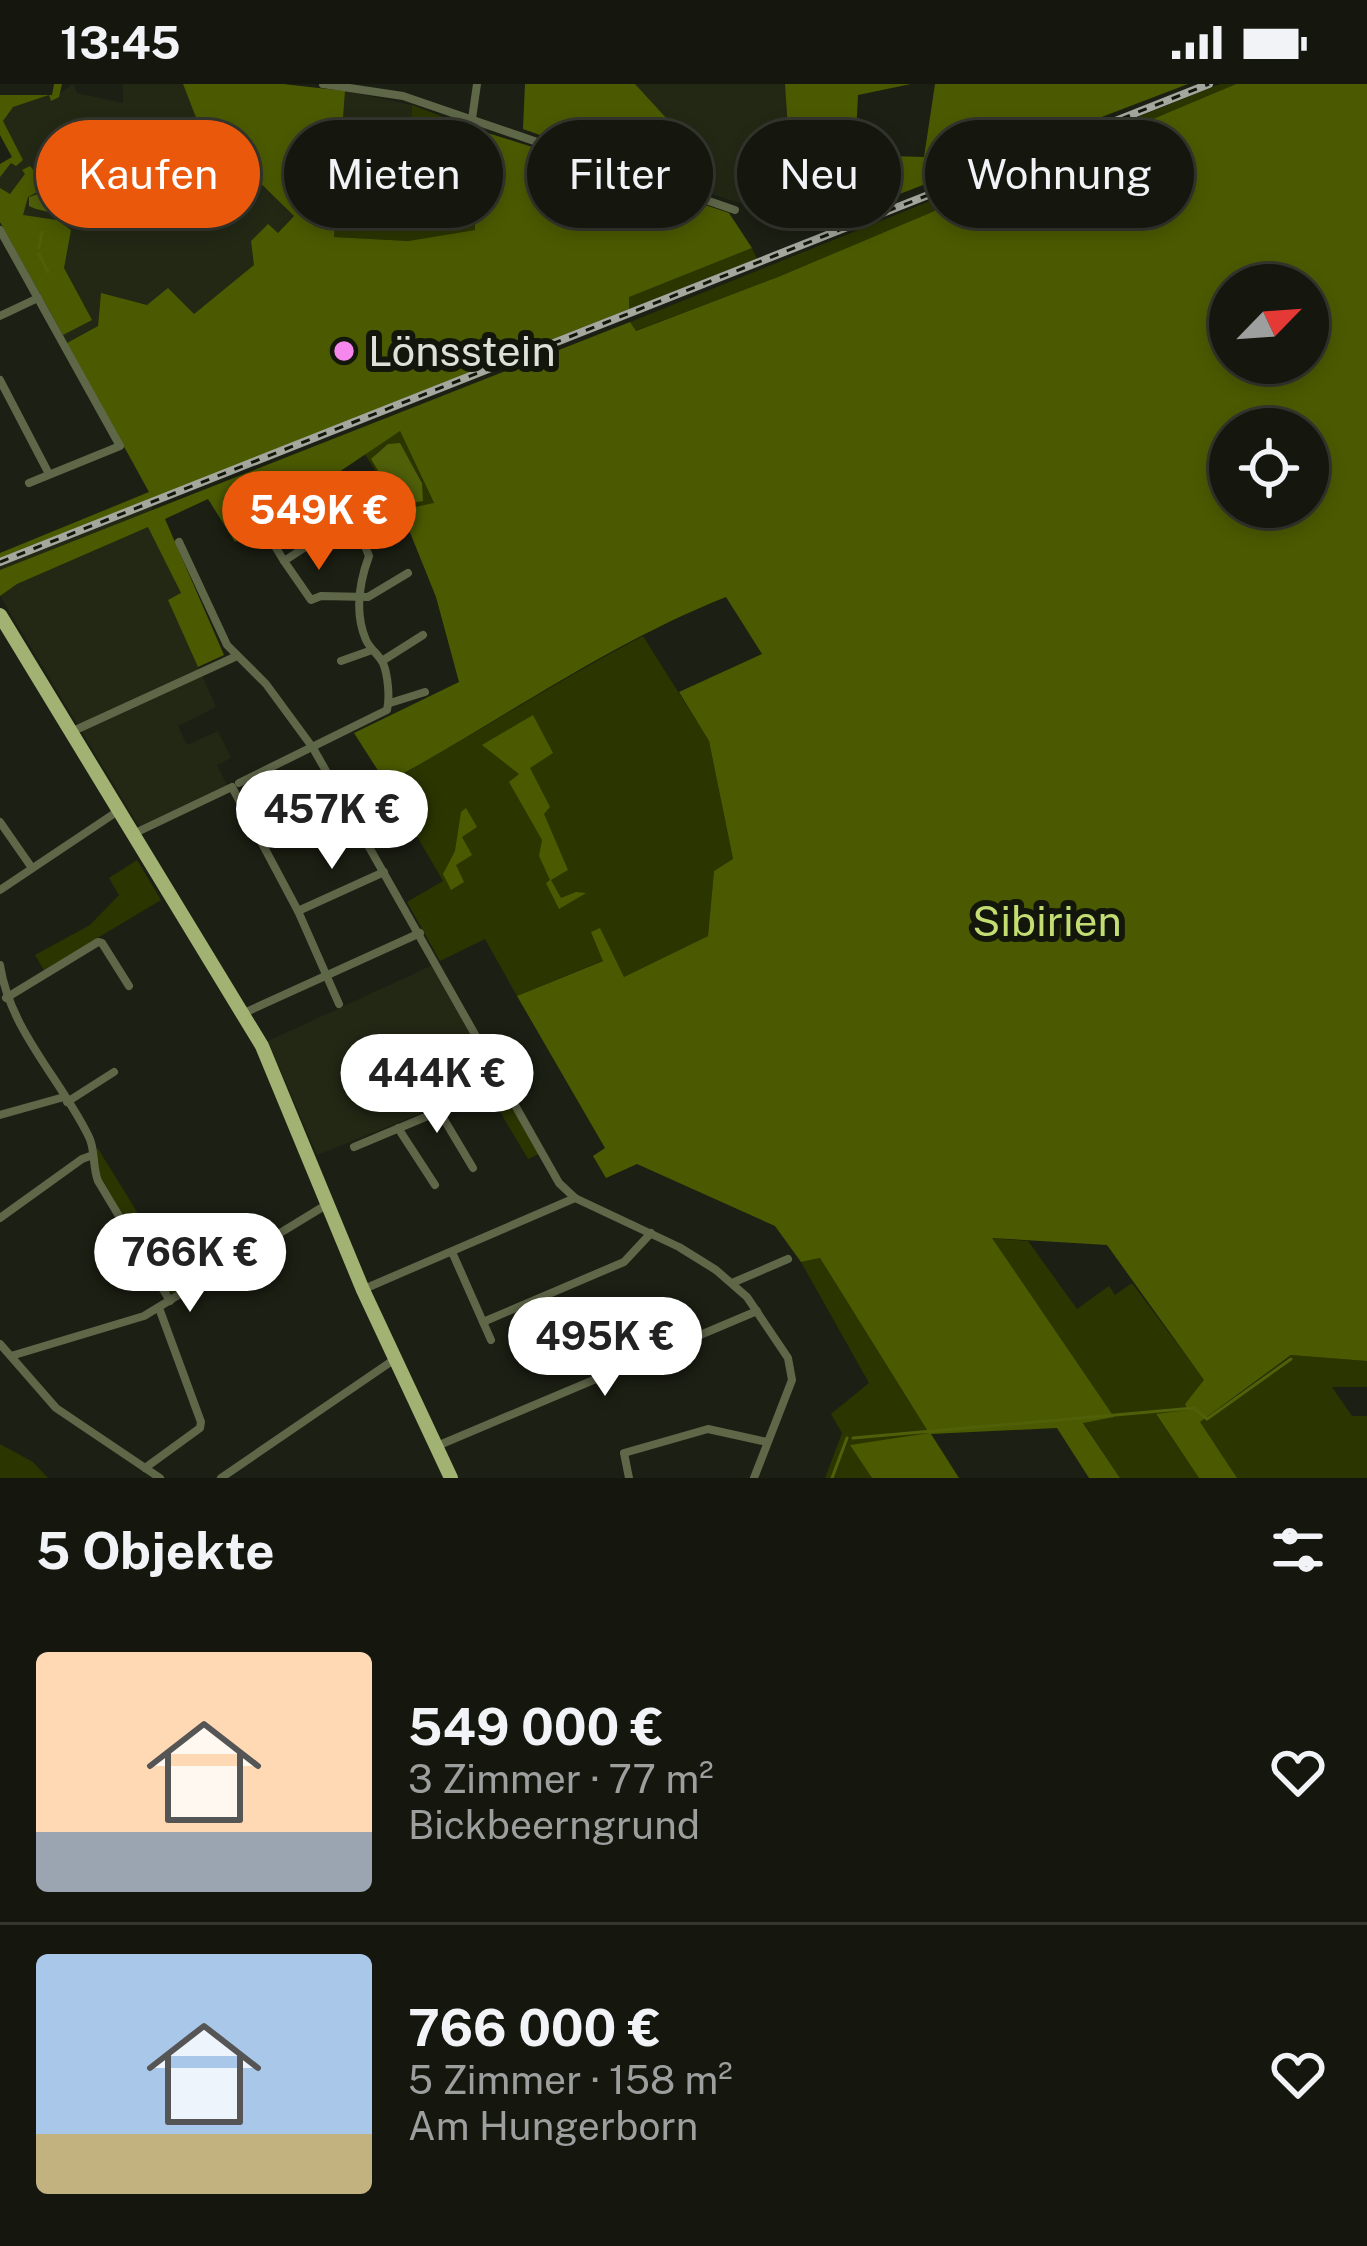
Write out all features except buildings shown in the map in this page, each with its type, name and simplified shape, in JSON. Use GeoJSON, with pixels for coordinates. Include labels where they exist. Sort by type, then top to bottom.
{"type":"FeatureCollection","features":[{"type":"Feature","properties":{"kind":"main road"},"geometry":{"type":"LineString","coordinates":[[0,615],[244,1013],[278,1080],[363,1290],[449,1477]]}},
{"type":"Feature","properties":{"kind":"street"},"geometry":{"type":"LineString","coordinates":[[323,84],[403,96],[735,210]]}},
{"type":"Feature","properties":{"kind":"street"},"geometry":{"type":"LineString","coordinates":[[472,118],[477,84]]}},
{"type":"Feature","properties":{"kind":"street"},"geometry":{"type":"LineString","coordinates":[[0,230],[121,446],[29,483]]}},
{"type":"Feature","properties":{"kind":"street"},"geometry":{"type":"LineString","coordinates":[[0,316],[38,298]]}},
{"type":"Feature","properties":{"kind":"street"},"geometry":{"type":"LineString","coordinates":[[0,380],[49,474]]}},
{"type":"Feature","properties":{"kind":"street"},"geometry":{"type":"LineString","coordinates":[[346,527],[352,514],[381,496]]}},
{"type":"Feature","properties":{"kind":"street"},"geometry":{"type":"LineString","coordinates":[[284,561],[333,529],[346,527],[362,538],[369,556],[358,599],[364,635],[382,661],[390,703]]}},
{"type":"Feature","properties":{"kind":"street"},"geometry":{"type":"LineString","coordinates":[[270,538],[311,600],[368,597],[408,573]]}},
{"type":"Feature","properties":{"kind":"street"},"geometry":{"type":"LineString","coordinates":[[179,542],[222,636],[314,748],[559,1183],[574,1198],[690,1253],[732,1283],[788,1358],[792,1380],[754,1478]]}},
{"type":"Feature","properties":{"kind":"street"},"geometry":{"type":"LineString","coordinates":[[382,661],[423,635]]}},
{"type":"Feature","properties":{"kind":"street"},"geometry":{"type":"LineString","coordinates":[[341,661],[372,650]]}},
{"type":"Feature","properties":{"kind":"street"},"geometry":{"type":"LineString","coordinates":[[69,733],[237,656]]}},
{"type":"Feature","properties":{"kind":"street"},"geometry":{"type":"LineString","coordinates":[[133,834],[382,715],[390,703],[425,692]]}},
{"type":"Feature","properties":{"kind":"street"},"geometry":{"type":"LineString","coordinates":[[236,785],[340,1004]]}},
{"type":"Feature","properties":{"kind":"street"},"geometry":{"type":"LineString","coordinates":[[0,890],[118,811]]}},
{"type":"Feature","properties":{"kind":"street"},"geometry":{"type":"LineString","coordinates":[[0,822],[32,868]]}},
{"type":"Feature","properties":{"kind":"street"},"geometry":{"type":"LineString","coordinates":[[298,911],[384,872]]}},
{"type":"Feature","properties":{"kind":"street"},"geometry":{"type":"LineString","coordinates":[[244,1013],[420,933]]}},
{"type":"Feature","properties":{"kind":"street"},"geometry":{"type":"LineString","coordinates":[[6,998],[98,942],[129,986]]}},
{"type":"Feature","properties":{"kind":"street"},"geometry":{"type":"LineString","coordinates":[[0,964],[6,998],[91,1139],[98,1181],[170,1301]]}},
{"type":"Feature","properties":{"kind":"street"},"geometry":{"type":"LineString","coordinates":[[0,1115],[66,1100],[115,1072]]}},
{"type":"Feature","properties":{"kind":"street"},"geometry":{"type":"LineString","coordinates":[[354,1147],[504,1084]]}},
{"type":"Feature","properties":{"kind":"street"},"geometry":{"type":"LineString","coordinates":[[439,1111],[473,1168]]}},
{"type":"Feature","properties":{"kind":"street"},"geometry":{"type":"LineString","coordinates":[[398,1129],[435,1185]]}},
{"type":"Feature","properties":{"kind":"street"},"geometry":{"type":"LineString","coordinates":[[0,1218],[82,1159],[93,1156]]}},
{"type":"Feature","properties":{"kind":"street"},"geometry":{"type":"LineString","coordinates":[[363,1290],[574,1198]]}},
{"type":"Feature","properties":{"kind":"street"},"geometry":{"type":"LineString","coordinates":[[11,1356],[128,1322],[159,1308],[328,1204]]}},
{"type":"Feature","properties":{"kind":"street"},"geometry":{"type":"LineString","coordinates":[[483,1322],[624,1262],[651,1233]]}},
{"type":"Feature","properties":{"kind":"street"},"geometry":{"type":"LineString","coordinates":[[452,1252],[491,1340]]}},
{"type":"Feature","properties":{"kind":"street"},"geometry":{"type":"LineString","coordinates":[[732,1283],[788,1259]]}},
{"type":"Feature","properties":{"kind":"street"},"geometry":{"type":"LineString","coordinates":[[145,1468],[200,1428],[201,1422],[159,1308]]}},
{"type":"Feature","properties":{"kind":"street"},"geometry":{"type":"LineString","coordinates":[[436,1446],[757,1311]]}},
{"type":"Feature","properties":{"kind":"street"},"geometry":{"type":"LineString","coordinates":[[0,1344],[56,1408],[160,1478]]}},
{"type":"Feature","properties":{"kind":"street"},"geometry":{"type":"LineString","coordinates":[[221,1478],[394,1359]]}},
{"type":"Feature","properties":{"kind":"street"},"geometry":{"type":"LineString","coordinates":[[629,1478],[624,1453],[708,1429],[767,1442]]}},
{"type":"Feature","properties":{"kind":"shaded area"},"geometry":{"type":"Polygon","coordinates":[[[73,84],[77,93],[123,103],[123,84],[183,84],[197,120],[36,120],[36,228],[260,228],[260,182],[284,205],[284,226],[278,233],[267,225],[251,241],[255,265],[193,314],[101,295],[98,326],[67,343],[0,222],[0,164],[18,154],[2,122],[12,107],[49,95],[51,100],[73,84]]]}},
{"type":"Feature","properties":{"kind":"shaded area"},"geometry":{"type":"Polygon","coordinates":[[[613,84],[785,84],[787,120],[737,120],[737,202],[713,194],[713,120],[609,120],[613,84]]]}},
{"type":"Feature","properties":{"kind":"shaded area"},"geometry":{"type":"Polygon","coordinates":[[[1220,84],[1236,84],[1151,120],[1131,120],[1220,84]]]}},
{"type":"Feature","properties":{"kind":"shaded area"},"geometry":{"type":"Polygon","coordinates":[[[345,91],[412,105],[412,120],[343,120],[345,91]]]}},
{"type":"Feature","properties":{"kind":"shaded area"},"geometry":{"type":"Polygon","coordinates":[[[412,105],[451,120],[412,120],[412,105]]]}},
{"type":"Feature","properties":{"kind":"shaded area"},"geometry":{"type":"Polygon","coordinates":[[[925,203],[925,215],[901,225],[901,213],[925,203]]]}},
{"type":"Feature","properties":{"kind":"shaded area"},"geometry":{"type":"Polygon","coordinates":[[[335,228],[475,228],[408,241],[334,237],[335,228]]]}},
{"type":"Feature","properties":{"kind":"shaded area"},"geometry":{"type":"Polygon","coordinates":[[[863,228],[894,228],[635,331],[630,322],[863,228]]]}},
{"type":"Feature","properties":{"kind":"shaded area"},"geometry":{"type":"Polygon","coordinates":[[[752,248],[757,259],[629,309],[628,297],[752,248]]]}},
{"type":"Feature","properties":{"kind":"shaded area"},"geometry":{"type":"Polygon","coordinates":[[[400,431],[434,504],[401,510],[364,453],[400,431]],[[400,444],[391,486],[400,505],[422,482],[400,444]]]}},
{"type":"Feature","properties":{"kind":"shaded area"},"geometry":{"type":"Polygon","coordinates":[[[400,443],[422,483],[423,501],[399,505],[371,459],[388,444],[400,443]]]}},
{"type":"Feature","properties":{"kind":"shaded area"},"geometry":{"type":"Polygon","coordinates":[[[152,498],[152,510],[0,570],[0,559],[152,498]]]}},
{"type":"Feature","properties":{"kind":"shaded area"},"geometry":{"type":"Polygon","coordinates":[[[149,526],[181,594],[169,601],[216,707],[178,726],[187,745],[218,731],[231,758],[217,765],[228,787],[140,828],[0,596],[17,584],[149,526]]]}},
{"type":"Feature","properties":{"kind":"shaded area"},"geometry":{"type":"Polygon","coordinates":[[[643,636],[709,741],[733,860],[714,871],[708,936],[624,977],[599,928],[604,960],[517,996],[485,939],[440,961],[407,902],[443,881],[386,783],[643,636]]]}},
{"type":"Feature","properties":{"kind":"shaded area"},"geometry":{"type":"Polygon","coordinates":[[[137,860],[161,900],[44,970],[35,955],[90,925],[119,895],[109,878],[137,860]]]}},
{"type":"Feature","properties":{"kind":"shaded area"},"geometry":{"type":"Polygon","coordinates":[[[435,964],[500,1082],[317,1155],[268,1041],[435,964]]]}},
{"type":"Feature","properties":{"kind":"shaded area"},"geometry":{"type":"Polygon","coordinates":[[[502,1090],[539,1154],[528,1159],[490,1095],[502,1090]]]}},
{"type":"Feature","properties":{"kind":"shaded area"},"geometry":{"type":"Polygon","coordinates":[[[97,1147],[184,1288],[176,1294],[169,1293],[97,1175],[97,1147]]]}},
{"type":"Feature","properties":{"kind":"shaded area"},"geometry":{"type":"Polygon","coordinates":[[[990,1238],[1028,1241],[1077,1309],[1109,1286],[1115,1295],[1132,1283],[1205,1381],[1185,1404],[1189,1410],[1156,1415],[1199,1478],[1120,1478],[1083,1422],[1113,1416],[990,1238]]]}},
{"type":"Feature","properties":{"kind":"shaded area"},"geometry":{"type":"Polygon","coordinates":[[[820,1258],[930,1434],[851,1445],[872,1478],[825,1478],[842,1433],[831,1414],[869,1383],[801,1262],[820,1258]]]}},
{"type":"Feature","properties":{"kind":"shaded area"},"geometry":{"type":"Polygon","coordinates":[[[1292,1355],[1367,1361],[1367,1387],[1332,1387],[1352,1416],[1367,1416],[1367,1478],[1237,1478],[1199,1423],[1292,1355]]]}},
{"type":"Feature","properties":{"kind":"shaded area"},"geometry":{"type":"Polygon","coordinates":[[[0,1444],[33,1462],[48,1478],[0,1478],[0,1444]]]}},
{"type":"Feature","properties":{"kind":"green space"},"geometry":{"type":"Polygon","coordinates":[[[54,84],[62,84],[59,97],[51,101],[54,84]]]}},
{"type":"Feature","properties":{"kind":"green space"},"geometry":{"type":"Polygon","coordinates":[[[183,84],[283,84],[345,91],[343,120],[284,120],[284,206],[260,183],[260,120],[197,120],[183,84]]]}},
{"type":"Feature","properties":{"kind":"green space"},"geometry":{"type":"Polygon","coordinates":[[[525,84],[635,84],[668,120],[527,120],[527,130],[523,129],[525,84]]]}},
{"type":"Feature","properties":{"kind":"green space"},"geometry":{"type":"Polygon","coordinates":[[[785,84],[911,84],[858,95],[857,120],[787,120],[785,84]]]}},
{"type":"Feature","properties":{"kind":"green space"},"geometry":{"type":"Polygon","coordinates":[[[935,84],[1188,84],[1094,120],[930,120],[935,84]]]}},
{"type":"Feature","properties":{"kind":"green space","name":"Sibirien"},"geometry":{"type":"Polygon","coordinates":[[[1236,84],[1367,84],[1367,1361],[1291,1355],[1200,1422],[1237,1478],[1199,1478],[1156,1414],[1188,1410],[1185,1404],[1204,1380],[1107,1245],[992,1238],[1114,1417],[1083,1423],[1120,1478],[1089,1478],[1057,1428],[931,1434],[959,1478],[872,1478],[850,1445],[929,1433],[820,1258],[801,1262],[775,1226],[637,1164],[606,1178],[593,1156],[605,1148],[517,996],[603,961],[591,932],[600,928],[624,977],[708,936],[714,871],[733,859],[709,741],[679,692],[762,654],[726,597],[595,661],[386,783],[354,733],[459,682],[436,597],[401,510],[434,503],[400,431],[235,542],[208,499],[165,519],[224,655],[198,667],[168,600],[181,593],[148,527],[17,584],[0,596],[0,570],[630,322],[636,331],[925,215],[925,228],[1194,228],[1194,120],[1151,120],[1236,84]]]}},
{"type":"Feature","properties":{"kind":"green space"},"geometry":{"type":"Polygon","coordinates":[[[0,95],[49,95],[13,107],[3,121],[23,160],[16,166],[11,163],[0,177],[0,164],[12,157],[0,135],[0,95]]]}},
{"type":"Feature","properties":{"kind":"green space"},"geometry":{"type":"Polygon","coordinates":[[[503,138],[527,145],[527,228],[713,228],[713,208],[729,213],[752,248],[629,297],[629,309],[0,559],[0,553],[149,492],[67,343],[98,326],[101,293],[147,305],[168,288],[194,314],[254,265],[251,241],[268,224],[278,233],[284,227],[335,228],[334,237],[408,241],[475,228],[503,228],[503,138]]]}},
{"type":"Feature","properties":{"kind":"green space"},"geometry":{"type":"Polygon","coordinates":[[[925,150],[925,184],[901,194],[901,156],[924,157],[925,150]]]}},
{"type":"Feature","properties":{"kind":"green space"},"geometry":{"type":"Polygon","coordinates":[[[30,166],[36,173],[36,193],[28,197],[23,215],[36,217],[36,228],[71,230],[64,268],[92,320],[63,335],[0,222],[0,188],[10,194],[25,174],[22,170],[30,166]]]}},
{"type":"Feature","properties":{"kind":"green space"},"geometry":{"type":"Polygon","coordinates":[[[533,715],[553,753],[530,768],[550,807],[544,814],[568,870],[551,880],[561,898],[586,893],[559,909],[539,856],[542,840],[509,782],[519,774],[482,745],[533,715]]]}},
{"type":"Feature","properties":{"kind":"green space"},"geometry":{"type":"Polygon","coordinates":[[[466,808],[477,827],[462,837],[472,855],[456,865],[464,882],[451,890],[443,874],[455,851],[461,812],[466,808]]]}},
{"type":"Feature","properties":{"kind":"waterway"},"geometry":{"type":"LineString","coordinates":[[39,248],[42,232]]}},
{"type":"Feature","properties":{"kind":"waterway"},"geometry":{"type":"LineString","coordinates":[[39,254],[48,272]]}},
{"type":"Feature","properties":{"kind":"waterway"},"geometry":{"type":"LineString","coordinates":[[853,1438],[1194,1408],[1207,1419],[1291,1359]]}},
{"type":"Feature","properties":{"kind":"waterway"},"geometry":{"type":"LineString","coordinates":[[832,1478],[847,1438]]}},
{"type":"Feature","properties":{"kind":"railway"},"geometry":{"type":"LineString","coordinates":[[0,562],[1209,84]]}},
{"type":"Feature","properties":{"kind":"place","name":"Lönsstein"},"geometry":{"type":"Point","coordinates":[344,351]}}]}
